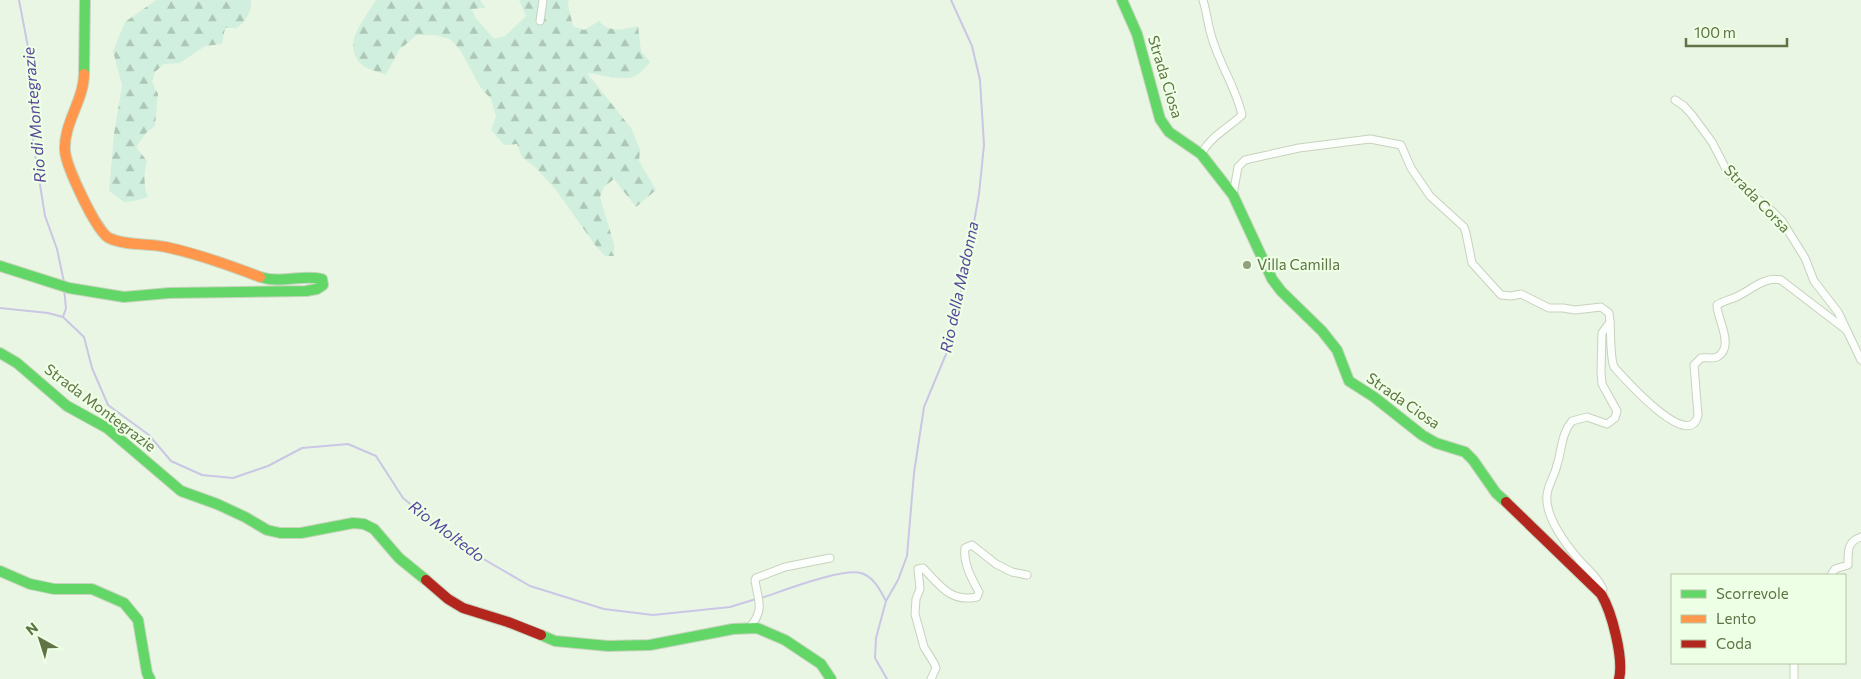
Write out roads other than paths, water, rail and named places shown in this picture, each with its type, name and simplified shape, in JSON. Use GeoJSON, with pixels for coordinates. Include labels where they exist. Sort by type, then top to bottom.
{"type":"FeatureCollection","features":[{"type":"Feature","properties":{"kind":"street"},"geometry":{"type":"LineString","coordinates":[[0,266],[69,288],[124,297],[170,293],[306,291],[321,287],[323,281],[314,276],[278,281],[263,278],[226,264],[165,247],[119,241],[108,237],[102,232],[86,204],[67,162],[65,152],[65,142],[84,84],[85,0]]}},
{"type":"Feature","properties":{"kind":"street"},"geometry":{"type":"LineString","coordinates":[[540,21],[542,0]]}},
{"type":"Feature","properties":{"kind":"street","name":"Strada Ciosa"},"geometry":{"type":"LineString","coordinates":[[1122,0],[1137,34],[1164,128],[1174,138],[1201,154],[1225,188],[1233,195],[1258,246],[1268,274],[1281,291],[1322,331],[1337,350],[1349,381],[1374,397],[1422,435],[1436,443],[1465,452],[1473,460],[1496,493],[1601,594],[1606,602],[1621,658],[1622,670],[1618,679]]}},
{"type":"Feature","properties":{"kind":"street"},"geometry":{"type":"LineString","coordinates":[[1201,154],[1206,144],[1242,115],[1238,98],[1212,38],[1204,0]]}},
{"type":"Feature","properties":{"kind":"street","name":"Strada Corsa"},"geometry":{"type":"LineString","coordinates":[[1675,100],[1692,115],[1712,142],[1728,171],[1737,182],[1782,221],[1804,258],[1814,281],[1838,312],[1861,360]]}},
{"type":"Feature","properties":{"kind":"street"},"geometry":{"type":"LineString","coordinates":[[1233,195],[1238,167],[1245,160],[1299,148],[1370,139],[1401,145],[1411,168],[1430,196],[1464,228],[1472,263],[1501,295],[1521,294],[1549,308],[1575,310],[1601,307],[1606,309],[1609,313],[1610,322],[1602,333],[1602,384],[1617,412],[1615,418],[1606,424],[1587,417],[1572,421],[1564,436],[1558,462],[1547,492],[1547,503],[1552,520],[1568,548],[1599,581],[1603,589],[1601,594]]}},
{"type":"Feature","properties":{"kind":"street","name":"Strada Corsa"},"geometry":{"type":"LineString","coordinates":[[1610,322],[1614,367],[1665,417],[1683,426],[1694,424],[1697,421],[1694,365],[1701,358],[1717,357],[1722,352],[1724,346],[1723,325],[1716,310],[1716,305],[1765,281],[1776,279],[1781,280],[1845,329]]}},
{"type":"Feature","properties":{"kind":"street","name":"Strada Montegrazie"},"geometry":{"type":"LineString","coordinates":[[0,353],[18,362],[67,406],[107,428],[181,491],[217,504],[267,530],[280,533],[301,533],[352,523],[364,524],[374,529],[399,558],[448,599],[463,608],[508,622],[555,641],[608,646],[650,645],[750,627],[771,633],[802,651],[821,664],[831,679]]}},
{"type":"Feature","properties":{"kind":"street"},"geometry":{"type":"LineString","coordinates":[[1832,574],[1835,569],[1848,565],[1848,546],[1851,542],[1861,537]]}},
{"type":"Feature","properties":{"kind":"street"},"geometry":{"type":"LineString","coordinates":[[931,679],[936,668],[924,647],[915,614],[916,599],[920,589],[918,569],[923,568],[940,587],[954,596],[977,597],[978,592],[969,573],[964,553],[965,548],[972,545],[996,564],[1012,572],[1027,575]]}},
{"type":"Feature","properties":{"kind":"street"},"geometry":{"type":"LineString","coordinates":[[750,627],[759,614],[760,608],[755,580],[762,575],[785,567],[830,558]]}},
{"type":"Feature","properties":{"kind":"street"},"geometry":{"type":"LineString","coordinates":[[0,571],[30,584],[54,589],[92,589],[124,603],[138,620],[147,673],[150,679]]}},
{"type":"Feature","properties":{"kind":"street"},"geometry":{"type":"LineString","coordinates":[[1794,664],[1794,679]]}},
{"type":"Feature","properties":{"kind":"waterway","name":"Rio di Montegrazie"},"geometry":{"type":"LineString","coordinates":[[19,0],[32,68],[33,141],[45,216],[57,249],[64,282]]}},
{"type":"Feature","properties":{"kind":"waterway","name":"Rio della Madonna"},"geometry":{"type":"LineString","coordinates":[[886,601],[898,580],[907,556],[914,473],[924,407],[949,347],[979,194],[984,145],[980,80],[972,46],[951,0]]}},
{"type":"Feature","properties":{"kind":"waterway","name":"Rio di Montegrazie"},"geometry":{"type":"LineString","coordinates":[[63,317],[66,308],[64,289]]}},
{"type":"Feature","properties":{"kind":"waterway","name":"Rio Moltedo"},"geometry":{"type":"LineString","coordinates":[[0,308],[48,313],[63,317],[84,337],[92,368],[108,405],[149,435],[171,461],[202,475],[233,478],[268,466],[302,448],[348,444],[376,456],[403,498],[437,526],[480,557],[530,586],[604,609],[653,615],[730,607],[756,599]]}},
{"type":"Feature","properties":{"kind":"waterway"},"geometry":{"type":"LineString","coordinates":[[761,598],[826,577],[852,572],[866,575],[876,584],[886,601],[876,638],[875,658],[887,679]]}},
{"type":"Feature","properties":{"kind":"place","name":"Villa Camilla"},"geometry":{"type":"Point","coordinates":[1247,265]}}]}
